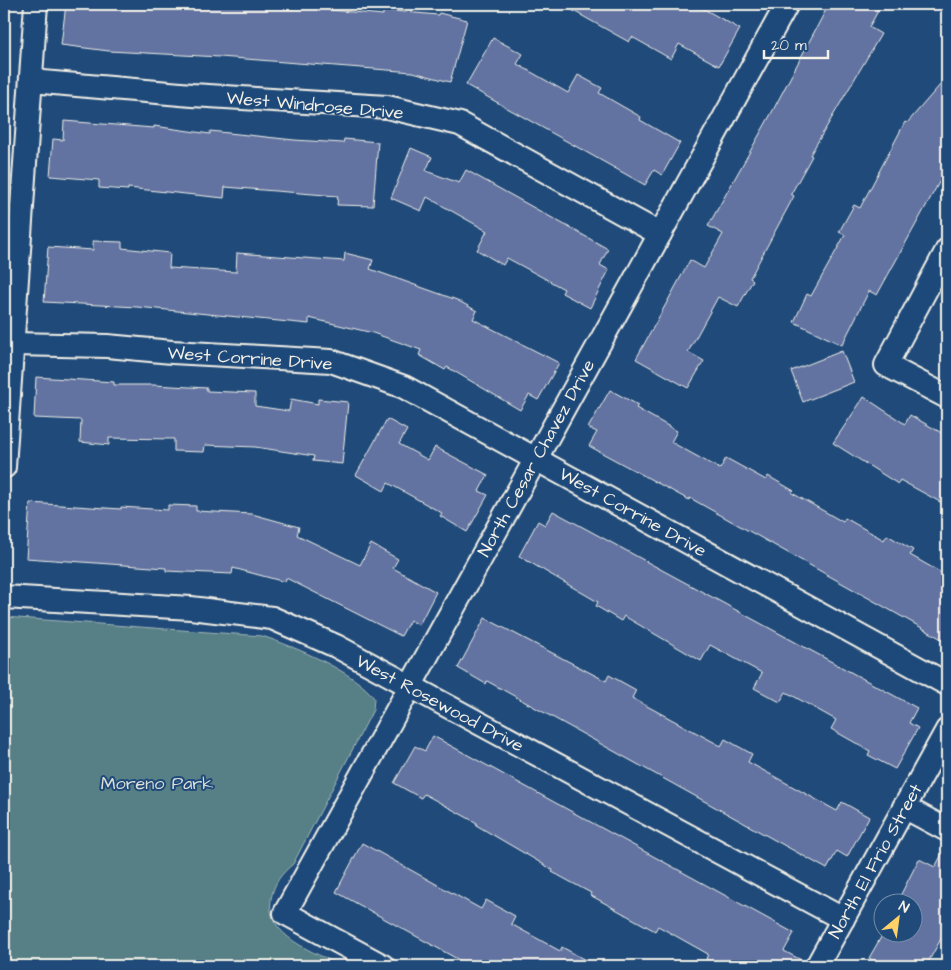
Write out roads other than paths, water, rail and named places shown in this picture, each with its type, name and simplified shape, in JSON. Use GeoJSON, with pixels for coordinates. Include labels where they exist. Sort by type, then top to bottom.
{"type":"FeatureCollection","features":[{"type":"Feature","properties":{"kind":"street"},"geometry":{"type":"LineString","coordinates":[[4,467],[36,4]]}},
{"type":"Feature","properties":{"kind":"street","name":"North Cesar Chavez Drive"},"geometry":{"type":"LineString","coordinates":[[383,966],[285,913],[660,234],[778,7]]}},
{"type":"Feature","properties":{"kind":"street","name":"West Windrose Drive"},"geometry":{"type":"LineString","coordinates":[[31,81],[192,95],[387,107],[460,124],[660,234]]}},
{"type":"Feature","properties":{"kind":"street"},"geometry":{"type":"LineString","coordinates":[[947,250],[886,365],[947,398]]}},
{"type":"Feature","properties":{"kind":"street","name":"West Corrine Drive"},"geometry":{"type":"LineString","coordinates":[[13,344],[107,346],[172,352],[331,361],[404,387],[947,684]]}},
{"type":"Feature","properties":{"kind":"street","name":"West Rosewood Drive"},"geometry":{"type":"LineString","coordinates":[[4,597],[191,608],[272,618],[336,646],[843,920]]}},
{"type":"Feature","properties":{"kind":"street","name":"North El Frio Street"},"geometry":{"type":"LineString","coordinates":[[817,966],[947,730]]}},
{"type":"Feature","properties":{"kind":"street"},"geometry":{"type":"LineString","coordinates":[[904,807],[947,830]]}},
{"type":"Feature","properties":{"kind":"park label","name":"Moreno Park"},"geometry":{"type":"Point","coordinates":[157,783]}}]}
